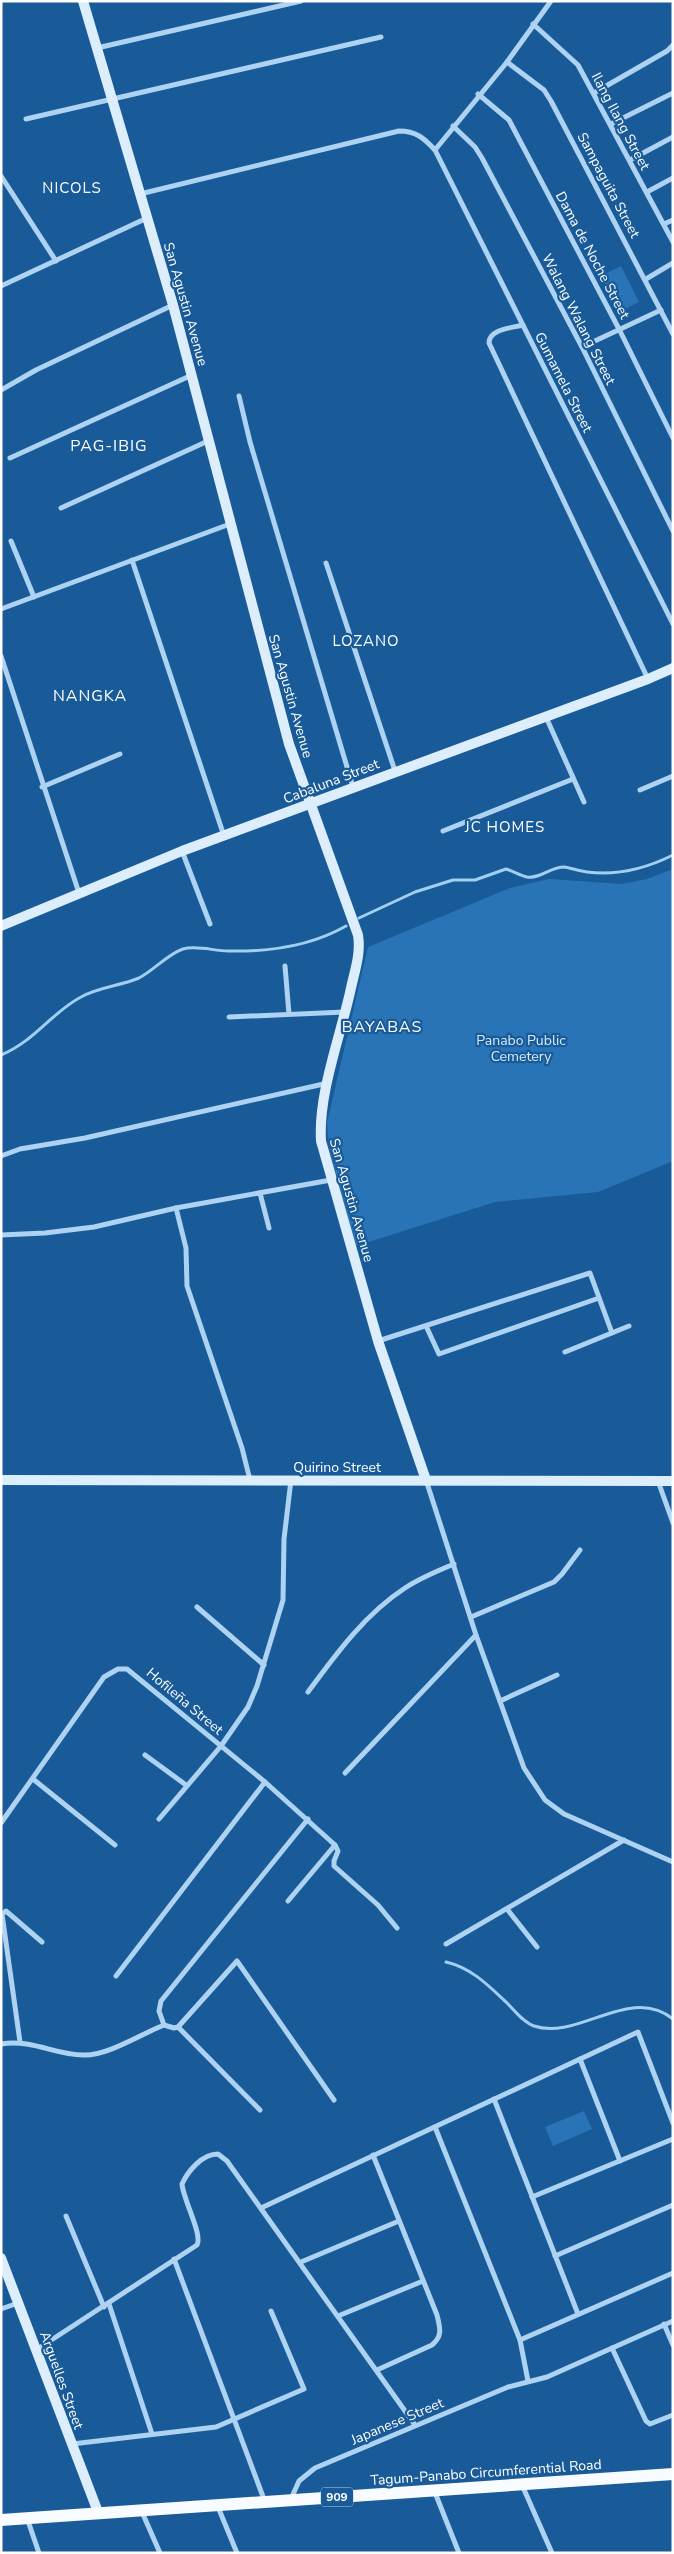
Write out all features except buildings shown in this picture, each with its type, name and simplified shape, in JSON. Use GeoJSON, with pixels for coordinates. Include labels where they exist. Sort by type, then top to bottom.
{"type":"FeatureCollection","features":[{"type":"Feature","properties":{"kind":"main road","name":"Tagum-Panabo Circumferential Road"},"geometry":{"type":"LineString","coordinates":[[1,2520],[673,2474]]}},
{"type":"Feature","properties":{"kind":"street","name":"San Agustin Avenue"},"geometry":{"type":"LineString","coordinates":[[83,1],[173,305],[274,689],[309,804],[358,935],[359,952],[328,1083],[320,1133],[331,1180],[378,1341],[426,1480]]}},
{"type":"Feature","properties":{"kind":"street"},"geometry":{"type":"LineString","coordinates":[[96,48],[301,1]]}},
{"type":"Feature","properties":{"kind":"street"},"geometry":{"type":"LineString","coordinates":[[434,150],[478,94],[507,62],[551,1]]}},
{"type":"Feature","properties":{"kind":"street","name":"Ilang Ilang Street"},"geometry":{"type":"LineString","coordinates":[[533,24],[572,58],[594,93],[673,242]]}},
{"type":"Feature","properties":{"kind":"street"},"geometry":{"type":"LineString","coordinates":[[26,120],[381,37]]}},
{"type":"Feature","properties":{"kind":"street"},"geometry":{"type":"LineString","coordinates":[[594,93],[673,45]]}},
{"type":"Feature","properties":{"kind":"street","name":"Sampaguita Street"},"geometry":{"type":"LineString","coordinates":[[507,62],[537,84],[547,95],[646,279],[673,334]]}},
{"type":"Feature","properties":{"kind":"street"},"geometry":{"type":"LineString","coordinates":[[611,124],[673,93]]}},
{"type":"Feature","properties":{"kind":"street","name":"Dama de Noche Street"},"geometry":{"type":"LineString","coordinates":[[478,94],[509,120],[619,329],[673,438]]}},
{"type":"Feature","properties":{"kind":"street","name":"Walang Walang Street"},"geometry":{"type":"LineString","coordinates":[[453,126],[475,147],[482,158],[582,347],[673,531]]}},
{"type":"Feature","properties":{"kind":"street","name":"Gumamela Street"},"geometry":{"type":"LineString","coordinates":[[140,194],[399,131],[417,133],[434,150],[673,624]]}},
{"type":"Feature","properties":{"kind":"street"},"geometry":{"type":"LineString","coordinates":[[630,160],[673,137]]}},
{"type":"Feature","properties":{"kind":"street"},"geometry":{"type":"LineString","coordinates":[[1,176],[56,261]]}},
{"type":"Feature","properties":{"kind":"street"},"geometry":{"type":"LineString","coordinates":[[646,192],[673,178]]}},
{"type":"Feature","properties":{"kind":"street"},"geometry":{"type":"LineString","coordinates":[[1,286],[147,218]]}},
{"type":"Feature","properties":{"kind":"street"},"geometry":{"type":"LineString","coordinates":[[664,224],[673,220]]}},
{"type":"Feature","properties":{"kind":"street"},"geometry":{"type":"LineString","coordinates":[[646,279],[673,263]]}},
{"type":"Feature","properties":{"kind":"street"},"geometry":{"type":"LineString","coordinates":[[1,390],[36,370],[173,305]]}},
{"type":"Feature","properties":{"kind":"street"},"geometry":{"type":"LineString","coordinates":[[582,347],[661,310]]}},
{"type":"Feature","properties":{"kind":"street"},"geometry":{"type":"LineString","coordinates":[[523,325],[493,334],[489,338],[489,343],[648,679]]}},
{"type":"Feature","properties":{"kind":"street"},"geometry":{"type":"LineString","coordinates":[[10,458],[192,375]]}},
{"type":"Feature","properties":{"kind":"street"},"geometry":{"type":"LineString","coordinates":[[239,396],[250,442],[353,787]]}},
{"type":"Feature","properties":{"kind":"street"},"geometry":{"type":"LineString","coordinates":[[61,508],[208,441]]}},
{"type":"Feature","properties":{"kind":"street"},"geometry":{"type":"LineString","coordinates":[[1,610],[230,524]]}},
{"type":"Feature","properties":{"kind":"street"},"geometry":{"type":"LineString","coordinates":[[11,541],[34,597]]}},
{"type":"Feature","properties":{"kind":"street"},"geometry":{"type":"LineString","coordinates":[[132,560],[224,836]]}},
{"type":"Feature","properties":{"kind":"street"},"geometry":{"type":"LineString","coordinates":[[326,563],[395,771]]}},
{"type":"Feature","properties":{"kind":"street"},"geometry":{"type":"LineString","coordinates":[[1,656],[78,893]]}},
{"type":"Feature","properties":{"kind":"street","name":"Cabaluna Street"},"geometry":{"type":"LineString","coordinates":[[1,926],[182,851],[648,679],[673,668]]}},
{"type":"Feature","properties":{"kind":"street"},"geometry":{"type":"LineString","coordinates":[[546,716],[584,802]]}},
{"type":"Feature","properties":{"kind":"street"},"geometry":{"type":"LineString","coordinates":[[42,787],[120,754]]}},
{"type":"Feature","properties":{"kind":"street"},"geometry":{"type":"LineString","coordinates":[[640,790],[673,776]]}},
{"type":"Feature","properties":{"kind":"street"},"geometry":{"type":"LineString","coordinates":[[443,831],[573,779]]}},
{"type":"Feature","properties":{"kind":"street"},"geometry":{"type":"LineString","coordinates":[[182,851],[210,924]]}},
{"type":"Feature","properties":{"kind":"street"},"geometry":{"type":"LineString","coordinates":[[285,966],[289,1014]]}},
{"type":"Feature","properties":{"kind":"street"},"geometry":{"type":"LineString","coordinates":[[229,1017],[346,1012]]}},
{"type":"Feature","properties":{"kind":"street"},"geometry":{"type":"LineString","coordinates":[[1,1156],[20,1149],[85,1138],[328,1083]]}},
{"type":"Feature","properties":{"kind":"street"},"geometry":{"type":"LineString","coordinates":[[1,1235],[45,1233],[94,1227],[176,1208],[331,1180]]}},
{"type":"Feature","properties":{"kind":"street"},"geometry":{"type":"LineString","coordinates":[[260,1193],[269,1228]]}},
{"type":"Feature","properties":{"kind":"street"},"geometry":{"type":"LineString","coordinates":[[176,1208],[186,1248],[186,1278],[189,1296],[242,1448],[250,1480]]}},
{"type":"Feature","properties":{"kind":"street"},"geometry":{"type":"LineString","coordinates":[[378,1341],[590,1273],[612,1333]]}},
{"type":"Feature","properties":{"kind":"street"},"geometry":{"type":"LineString","coordinates":[[426,1326],[439,1354],[599,1298]]}},
{"type":"Feature","properties":{"kind":"street"},"geometry":{"type":"LineString","coordinates":[[566,1352],[629,1326]]}},
{"type":"Feature","properties":{"kind":"street","name":"Quirino Street"},"geometry":{"type":"LineString","coordinates":[[1,1480],[673,1481]]}},
{"type":"Feature","properties":{"kind":"street"},"geometry":{"type":"LineString","coordinates":[[159,1819],[221,1746],[248,1707],[264,1665],[283,1600],[283,1548],[291,1480]]}},
{"type":"Feature","properties":{"kind":"street"},"geometry":{"type":"LineString","coordinates":[[426,1480],[476,1634],[524,1768],[544,1800],[564,1814],[673,1862]]}},
{"type":"Feature","properties":{"kind":"street"},"geometry":{"type":"LineString","coordinates":[[658,1481],[673,1523]]}},
{"type":"Feature","properties":{"kind":"street"},"geometry":{"type":"LineString","coordinates":[[471,1617],[554,1582],[580,1550]]}},
{"type":"Feature","properties":{"kind":"street"},"geometry":{"type":"LineString","coordinates":[[308,1692],[343,1644],[388,1600],[406,1587],[454,1564]]}},
{"type":"Feature","properties":{"kind":"street"},"geometry":{"type":"LineString","coordinates":[[196,1607],[264,1665]]}},
{"type":"Feature","properties":{"kind":"street"},"geometry":{"type":"LineString","coordinates":[[345,1773],[476,1634]]}},
{"type":"Feature","properties":{"kind":"street","name":"Hofileña Street"},"geometry":{"type":"LineString","coordinates":[[1,1823],[104,1677],[118,1669],[127,1669],[265,1782],[335,1845]]}},
{"type":"Feature","properties":{"kind":"street"},"geometry":{"type":"LineString","coordinates":[[500,1701],[557,1675]]}},
{"type":"Feature","properties":{"kind":"street"},"geometry":{"type":"LineString","coordinates":[[145,1755],[186,1785]]}},
{"type":"Feature","properties":{"kind":"street"},"geometry":{"type":"LineString","coordinates":[[33,1779],[115,1844]]}},
{"type":"Feature","properties":{"kind":"street"},"geometry":{"type":"LineString","coordinates":[[116,1976],[265,1782]]}},
{"type":"Feature","properties":{"kind":"street"},"geometry":{"type":"LineString","coordinates":[[164,2025],[159,2012],[161,2001],[308,1819]]}},
{"type":"Feature","properties":{"kind":"street"},"geometry":{"type":"LineString","coordinates":[[446,1944],[624,1840]]}},
{"type":"Feature","properties":{"kind":"street"},"geometry":{"type":"LineString","coordinates":[[288,1900],[335,1845],[338,1851],[333,1863],[334,1866],[378,1905],[397,1928]]}},
{"type":"Feature","properties":{"kind":"street"},"geometry":{"type":"LineString","coordinates":[[507,1909],[537,1947]]}},
{"type":"Feature","properties":{"kind":"street"},"geometry":{"type":"LineString","coordinates":[[20,2042],[2,1914],[6,1911],[12,1915],[42,1942]]}},
{"type":"Feature","properties":{"kind":"street"},"geometry":{"type":"LineString","coordinates":[[1,2044],[20,2042],[84,2056],[104,2051],[164,2025],[174,2028],[178,2026],[237,1961],[334,2100]]}},
{"type":"Feature","properties":{"kind":"street"},"geometry":{"type":"LineString","coordinates":[[178,2026],[260,2110]]}},
{"type":"Feature","properties":{"kind":"street"},"geometry":{"type":"LineString","coordinates":[[261,2208],[638,2032],[673,2123]]}},
{"type":"Feature","properties":{"kind":"street"},"geometry":{"type":"LineString","coordinates":[[580,2059],[620,2161]]}},
{"type":"Feature","properties":{"kind":"street"},"geometry":{"type":"LineString","coordinates":[[494,2099],[578,2314]]}},
{"type":"Feature","properties":{"kind":"street"},"geometry":{"type":"LineString","coordinates":[[435,2126],[520,2340],[528,2381]]}},
{"type":"Feature","properties":{"kind":"street"},"geometry":{"type":"LineString","coordinates":[[532,2197],[673,2139]]}},
{"type":"Feature","properties":{"kind":"street"},"geometry":{"type":"LineString","coordinates":[[36,2350],[199,2242],[198,2231],[187,2207],[182,2184],[192,2168],[206,2157],[218,2154],[223,2157],[301,2262],[415,2425]]}},
{"type":"Feature","properties":{"kind":"street"},"geometry":{"type":"LineString","coordinates":[[373,2155],[440,2327],[438,2340],[377,2370]]}},
{"type":"Feature","properties":{"kind":"street"},"geometry":{"type":"LineString","coordinates":[[555,2256],[673,2205]]}},
{"type":"Feature","properties":{"kind":"street"},"geometry":{"type":"LineString","coordinates":[[66,2216],[106,2305],[152,2434]]}},
{"type":"Feature","properties":{"kind":"street"},"geometry":{"type":"LineString","coordinates":[[301,2262],[399,2221]]}},
{"type":"Feature","properties":{"kind":"street","name":"Arguelles Street"},"geometry":{"type":"LineString","coordinates":[[1,2258],[98,2512]]}},
{"type":"Feature","properties":{"kind":"street"},"geometry":{"type":"LineString","coordinates":[[174,2259],[236,2420],[265,2502]]}},
{"type":"Feature","properties":{"kind":"street"},"geometry":{"type":"LineString","coordinates":[[520,2340],[673,2273]]}},
{"type":"Feature","properties":{"kind":"street"},"geometry":{"type":"LineString","coordinates":[[338,2316],[423,2281]]}},
{"type":"Feature","properties":{"kind":"street"},"geometry":{"type":"LineString","coordinates":[[1,2309],[18,2303]]}},
{"type":"Feature","properties":{"kind":"street"},"geometry":{"type":"LineString","coordinates":[[71,2444],[216,2427],[236,2420],[304,2389],[271,2311]]}},
{"type":"Feature","properties":{"kind":"street","name":"Japanese Street"},"geometry":{"type":"LineString","coordinates":[[291,2500],[296,2486],[307,2473],[415,2425],[528,2381],[547,2377],[673,2321]]}},
{"type":"Feature","properties":{"kind":"street"},"geometry":{"type":"LineString","coordinates":[[664,2324],[673,2345]]}},
{"type":"Feature","properties":{"kind":"street"},"geometry":{"type":"LineString","coordinates":[[612,2348],[646,2421],[650,2424],[673,2415]]}},
{"type":"Feature","properties":{"kind":"street"},"geometry":{"type":"LineString","coordinates":[[522,2484],[552,2553]]}},
{"type":"Feature","properties":{"kind":"street"},"geometry":{"type":"LineString","coordinates":[[434,2490],[459,2553]]}},
{"type":"Feature","properties":{"kind":"street"},"geometry":{"type":"LineString","coordinates":[[216,2504],[237,2553]]}},
{"type":"Feature","properties":{"kind":"street"},"geometry":{"type":"LineString","coordinates":[[141,2509],[160,2553]]}},
{"type":"Feature","properties":{"kind":"street"},"geometry":{"type":"LineString","coordinates":[[27,2517],[39,2553]]}},
{"type":"Feature","properties":{"kind":"green space"},"geometry":{"type":"Polygon","coordinates":[[[621,266],[639,302],[619,312],[601,276],[621,266]]]}},
{"type":"Feature","properties":{"kind":"green space","name":"Panabo Public Cemetery"},"geometry":{"type":"Polygon","coordinates":[[[673,869],[673,1161],[598,1192],[495,1202],[356,1246],[329,1148],[327,1123],[368,947],[510,888],[549,879],[622,884],[647,879],[673,869]]]}},
{"type":"Feature","properties":{"kind":"green space"},"geometry":{"type":"Polygon","coordinates":[[[584,2111],[592,2129],[553,2146],[545,2127],[584,2111]]]}},
{"type":"Feature","properties":{"kind":"waterway"},"geometry":{"type":"LineString","coordinates":[[359,918],[415,892],[453,880],[475,880],[506,869],[527,877],[537,876],[564,867],[587,872],[610,873],[642,868],[673,855]]}},
{"type":"Feature","properties":{"kind":"waterway"},"geometry":{"type":"LineString","coordinates":[[1,1055],[24,1042],[61,1010],[81,997],[139,978],[177,951],[188,948],[223,951],[274,949],[304,943],[333,933],[346,926]]}},
{"type":"Feature","properties":{"kind":"waterway"},"geometry":{"type":"LineString","coordinates":[[446,1962],[472,1973],[487,1984],[523,2019],[534,2026],[551,2029],[568,2026],[639,2007],[656,2010],[673,2019]]}},
{"type":"Feature","properties":{"kind":"district","name":"NICOLS"},"geometry":{"type":"Point","coordinates":[72,188]}},
{"type":"Feature","properties":{"kind":"district","name":"PAG-IBIG"},"geometry":{"type":"Point","coordinates":[109,445]}},
{"type":"Feature","properties":{"kind":"district","name":"LOZANO"},"geometry":{"type":"Point","coordinates":[366,641]}},
{"type":"Feature","properties":{"kind":"district","name":"NANGKA"},"geometry":{"type":"Point","coordinates":[90,695]}},
{"type":"Feature","properties":{"kind":"district","name":"JC HOMES"},"geometry":{"type":"Point","coordinates":[505,827]}},
{"type":"Feature","properties":{"kind":"district","name":"BAYABAS"},"geometry":{"type":"Point","coordinates":[382,1026]}}]}
